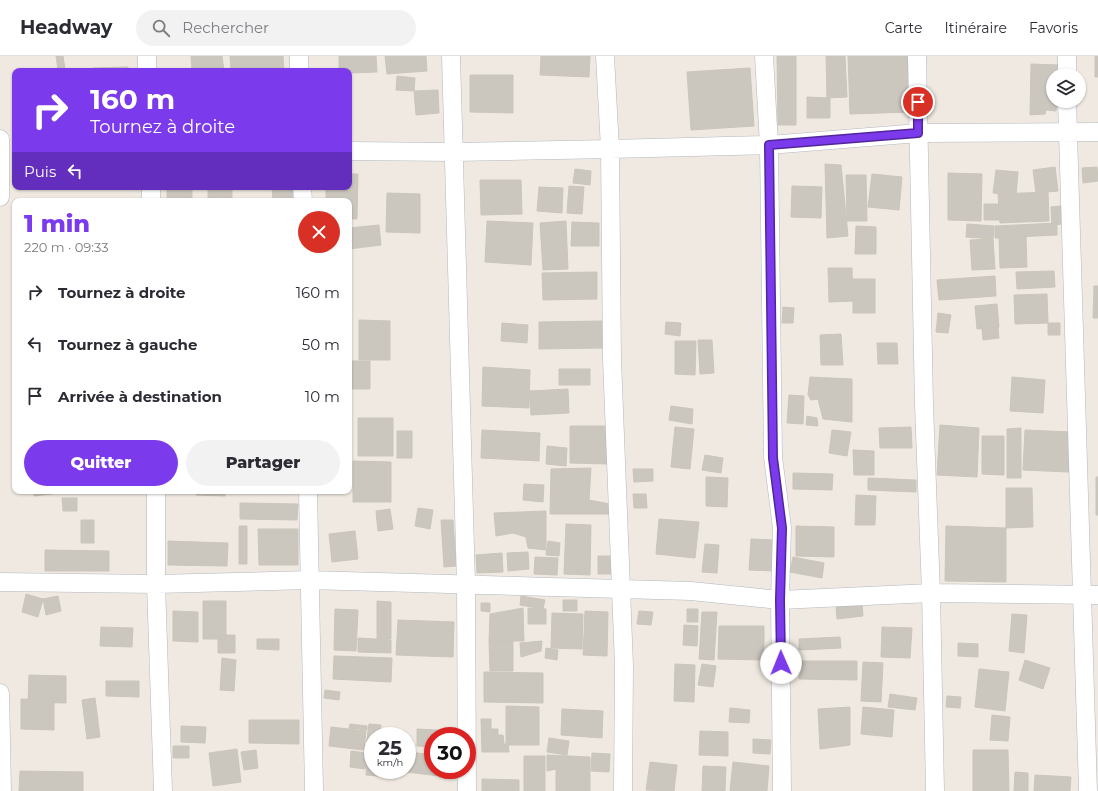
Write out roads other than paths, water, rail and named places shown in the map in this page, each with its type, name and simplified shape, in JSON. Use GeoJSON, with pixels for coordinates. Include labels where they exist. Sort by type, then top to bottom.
{"type":"FeatureCollection","features":[{"type":"Feature","properties":{"kind":"street"},"geometry":{"type":"LineString","coordinates":[[147,56],[147,68]]}},
{"type":"Feature","properties":{"kind":"street"},"geometry":{"type":"LineString","coordinates":[[299,56],[299,68]]}},
{"type":"Feature","properties":{"kind":"street"},"geometry":{"type":"LineString","coordinates":[[451,56],[466,584],[467,791]]}},
{"type":"Feature","properties":{"kind":"street"},"geometry":{"type":"LineString","coordinates":[[605,56],[610,149],[612,359],[624,666],[623,791]]}},
{"type":"Feature","properties":{"kind":"street"},"geometry":{"type":"LineString","coordinates":[[764,56],[769,145],[773,458],[782,528],[780,600],[782,791]]}},
{"type":"Feature","properties":{"kind":"street"},"geometry":{"type":"LineString","coordinates":[[917,56],[924,404],[931,593],[935,791]]}},
{"type":"Feature","properties":{"kind":"street"},"geometry":{"type":"LineString","coordinates":[[1067,56],[1067,68]]}},
{"type":"Feature","properties":{"kind":"street"},"geometry":{"type":"LineString","coordinates":[[1067,108],[1090,595],[1088,791]]}},
{"type":"Feature","properties":{"kind":"street"},"geometry":{"type":"LineString","coordinates":[[352,151],[454,152],[769,145],[918,133],[1098,132]]}},
{"type":"Feature","properties":{"kind":"street"},"geometry":{"type":"LineString","coordinates":[[0,139],[0,197]]}},
{"type":"Feature","properties":{"kind":"street"},"geometry":{"type":"LineString","coordinates":[[0,145],[12,145]]}},
{"type":"Feature","properties":{"kind":"street"},"geometry":{"type":"LineString","coordinates":[[156,494],[156,584],[163,791]]}},
{"type":"Feature","properties":{"kind":"street"},"geometry":{"type":"LineString","coordinates":[[308,494],[314,791]]}},
{"type":"Feature","properties":{"kind":"street"},"geometry":{"type":"LineString","coordinates":[[0,582],[156,584],[309,580],[691,591],[780,600],[931,593],[1090,595]]}},
{"type":"Feature","properties":{"kind":"street"},"geometry":{"type":"LineString","coordinates":[[0,693],[2,791]]}}]}
